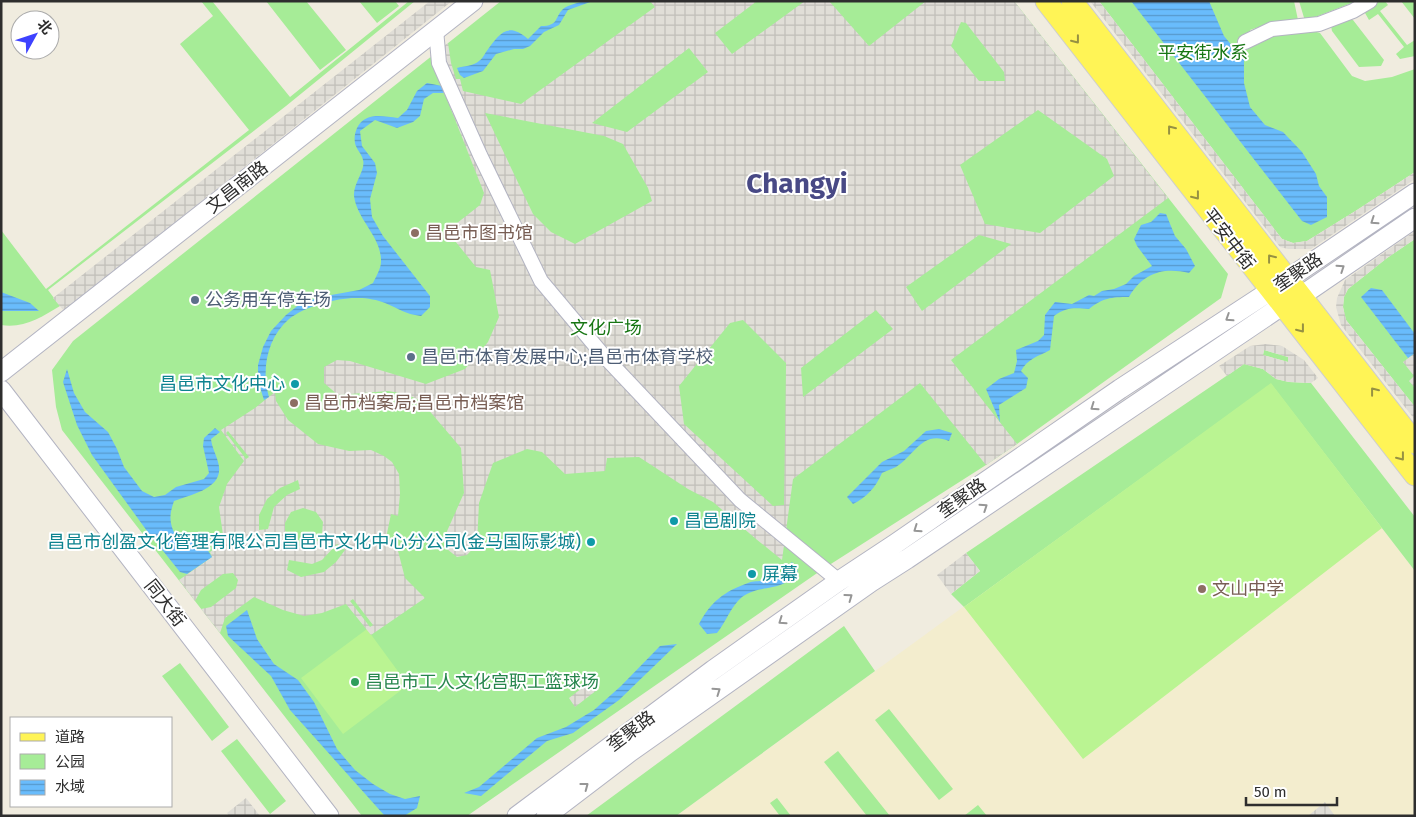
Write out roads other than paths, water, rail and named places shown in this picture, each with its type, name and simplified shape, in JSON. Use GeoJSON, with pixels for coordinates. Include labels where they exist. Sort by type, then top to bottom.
{"type":"FeatureCollection","features":[{"type":"Feature","properties":{"kind":"main road","name":"文昌南路"},"geometry":{"type":"LineString","coordinates":[[1,372],[473,1]]}},
{"type":"Feature","properties":{"kind":"main road","name":"平安中街"},"geometry":{"type":"LineString","coordinates":[[1046,1],[1284,297],[1415,475]]}},
{"type":"Feature","properties":{"kind":"main road","name":"平安中街"},"geometry":{"type":"LineString","coordinates":[[1072,1],[1287,279],[1284,297]]}},
{"type":"Feature","properties":{"kind":"main road","name":"奎聚路"},"geometry":{"type":"LineString","coordinates":[[1287,279],[1415,193]]}},
{"type":"Feature","properties":{"kind":"main road","name":"奎聚路"},"geometry":{"type":"LineString","coordinates":[[518,816],[713,670],[839,581],[896,544],[1120,389],[1284,297],[1415,218]]}},
{"type":"Feature","properties":{"kind":"main road","name":"平安中街"},"geometry":{"type":"LineString","coordinates":[[1284,297],[1415,443]]}},
{"type":"Feature","properties":{"kind":"main road","name":"奎聚路"},"geometry":{"type":"LineString","coordinates":[[546,816],[630,752],[871,582],[908,559],[1284,297]]}},
{"type":"Feature","properties":{"kind":"main road","name":"同大街"},"geometry":{"type":"LineString","coordinates":[[1,390],[329,816]]}},
{"type":"Feature","properties":{"kind":"street"},"geometry":{"type":"LineString","coordinates":[[1245,42],[1272,29],[1319,24],[1353,11],[1370,1]]}},
{"type":"Feature","properties":{"kind":"street"},"geometry":{"type":"LineString","coordinates":[[436,30],[439,63],[480,155],[541,281],[603,355],[740,500],[839,581]]}},
{"type":"Feature","properties":{"kind":"water"},"geometry":{"type":"Polygon","coordinates":[[[584,1],[593,1],[568,10],[559,25],[544,32],[530,46],[496,54],[483,71],[464,78],[460,75],[457,68],[477,63],[499,35],[504,32],[514,31],[528,39],[541,26],[551,25],[563,9],[584,1]]]}},
{"type":"Feature","properties":{"kind":"water"},"geometry":{"type":"Polygon","coordinates":[[[1131,1],[1209,1],[1224,36],[1244,60],[1244,83],[1250,107],[1265,125],[1283,132],[1302,152],[1316,174],[1319,186],[1327,197],[1327,217],[1311,225],[1302,221],[1131,1]]]}},
{"type":"Feature","properties":{"kind":"water"},"geometry":{"type":"Polygon","coordinates":[[[427,83],[442,86],[444,93],[433,93],[424,99],[420,116],[413,122],[397,128],[375,120],[360,131],[362,146],[375,163],[377,173],[370,199],[372,217],[383,236],[430,296],[430,307],[421,316],[406,313],[376,300],[351,298],[322,303],[296,314],[281,327],[271,345],[266,365],[269,397],[264,400],[258,381],[258,365],[263,347],[271,331],[300,304],[320,297],[359,290],[373,283],[380,267],[380,253],[374,236],[356,205],[354,196],[355,186],[363,164],[356,145],[355,133],[360,123],[369,117],[398,118],[407,110],[417,91],[427,83]]]}},
{"type":"Feature","properties":{"kind":"water"},"geometry":{"type":"Polygon","coordinates":[[[1160,213],[1166,214],[1175,236],[1186,249],[1195,266],[1189,273],[1171,271],[1147,277],[1129,297],[1107,299],[1089,309],[1071,309],[1054,316],[1050,350],[1034,358],[1021,371],[1028,378],[1026,388],[999,405],[1000,422],[986,389],[999,379],[1014,373],[1017,361],[1016,350],[1038,341],[1044,335],[1045,315],[1055,302],[1072,304],[1089,295],[1094,296],[1102,291],[1114,289],[1126,284],[1134,276],[1152,266],[1134,239],[1141,225],[1151,222],[1160,213]]]}},
{"type":"Feature","properties":{"kind":"water"},"geometry":{"type":"Polygon","coordinates":[[[1371,288],[1382,290],[1415,334],[1415,353],[1408,358],[1361,297],[1371,288]]]}},
{"type":"Feature","properties":{"kind":"water"},"geometry":{"type":"Polygon","coordinates":[[[1,292],[30,303],[39,311],[1,311],[1,292]]]}},
{"type":"Feature","properties":{"kind":"water"},"geometry":{"type":"Polygon","coordinates":[[[67,369],[74,393],[85,412],[108,432],[124,467],[142,491],[154,497],[165,495],[176,487],[204,479],[209,473],[203,446],[204,438],[215,428],[220,432],[211,439],[218,462],[219,471],[217,478],[206,489],[174,501],[171,511],[170,519],[176,536],[205,546],[212,557],[187,574],[180,572],[147,531],[92,455],[77,425],[63,382],[67,369]]]}},
{"type":"Feature","properties":{"kind":"water"},"geometry":{"type":"Polygon","coordinates":[[[939,429],[952,433],[949,441],[940,438],[925,441],[903,462],[882,473],[874,487],[862,499],[853,504],[847,497],[882,462],[904,451],[926,431],[939,429]]]}},
{"type":"Feature","properties":{"kind":"water"},"geometry":{"type":"Polygon","coordinates":[[[792,562],[798,571],[792,578],[778,586],[757,590],[742,597],[717,633],[707,634],[699,624],[713,604],[725,594],[750,582],[771,579],[781,573],[792,562]]]}},
{"type":"Feature","properties":{"kind":"water"},"geometry":{"type":"Polygon","coordinates":[[[247,610],[257,639],[274,664],[298,680],[314,702],[337,749],[355,770],[390,794],[405,799],[420,796],[417,808],[404,816],[384,815],[290,710],[271,676],[228,636],[226,626],[247,610]]]}},
{"type":"Feature","properties":{"kind":"water"},"geometry":{"type":"Polygon","coordinates":[[[677,644],[619,700],[573,733],[547,741],[481,796],[464,793],[479,787],[537,738],[566,727],[594,710],[621,686],[660,646],[677,644]]]}},
{"type":"Feature","properties":{"kind":"place","name":"昌邑市图书馆"},"geometry":{"type":"Point","coordinates":[415,233]}},
{"type":"Feature","properties":{"kind":"place","name":"公务用车停车场"},"geometry":{"type":"Point","coordinates":[195,300]}},
{"type":"Feature","properties":{"kind":"place","name":"昌邑市体育发展中心;昌邑市体育学校"},"geometry":{"type":"Point","coordinates":[411,357]}},
{"type":"Feature","properties":{"kind":"place","name":"昌邑市文化中心"},"geometry":{"type":"Point","coordinates":[295,384]}},
{"type":"Feature","properties":{"kind":"place","name":"昌邑市档案局;昌邑市档案馆"},"geometry":{"type":"Point","coordinates":[294,403]}},
{"type":"Feature","properties":{"kind":"place","name":"昌邑剧院"},"geometry":{"type":"Point","coordinates":[674,521]}},
{"type":"Feature","properties":{"kind":"place","name":"昌邑市创盈文化管理有限公司昌邑市文化中心分公司(金马国际影城)"},"geometry":{"type":"Point","coordinates":[591,542]}},
{"type":"Feature","properties":{"kind":"place","name":"屏幕"},"geometry":{"type":"Point","coordinates":[752,574]}},
{"type":"Feature","properties":{"kind":"place","name":"文山中学"},"geometry":{"type":"Point","coordinates":[1202,589]}},
{"type":"Feature","properties":{"kind":"place","name":"昌邑市工人文化宫职工篮球场"},"geometry":{"type":"Point","coordinates":[355,682]}},
{"type":"Feature","properties":{"kind":"district","name":"Changyi"},"geometry":{"type":"Point","coordinates":[797,183]}},
{"type":"Feature","properties":{"kind":"park label","name":"平安街水系"},"geometry":{"type":"Point","coordinates":[1203,53]}},
{"type":"Feature","properties":{"kind":"park label","name":"文化广场"},"geometry":{"type":"Point","coordinates":[606,328]}}]}
